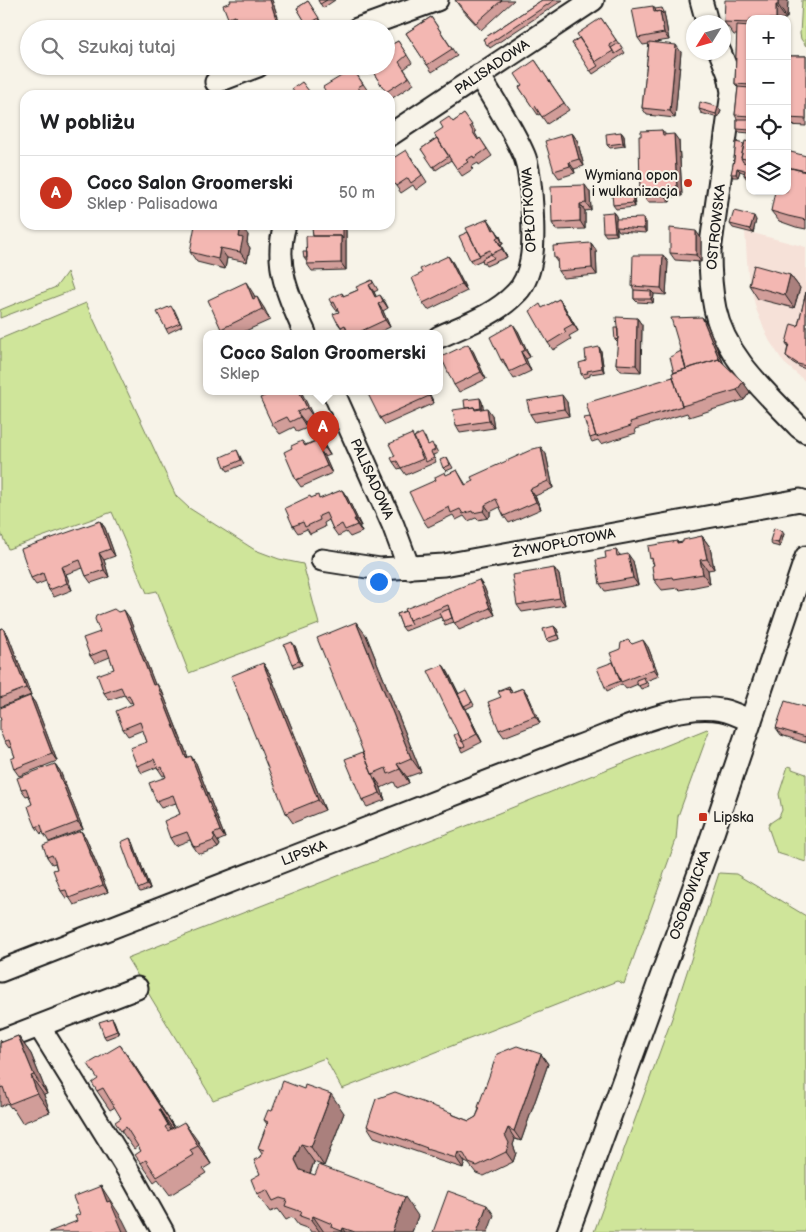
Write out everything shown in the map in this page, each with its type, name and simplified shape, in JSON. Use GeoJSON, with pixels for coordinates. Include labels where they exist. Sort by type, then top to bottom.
{"type":"FeatureCollection","features":[{"type":"Feature","properties":{"kind":"street"},"geometry":{"type":"LineString","coordinates":[[382,20],[436,0]]}},
{"type":"Feature","properties":{"kind":"street","name":"PALISADOWA"},"geometry":{"type":"LineString","coordinates":[[395,132],[593,0]]}},
{"type":"Feature","properties":{"kind":"street"},"geometry":{"type":"LineString","coordinates":[[701,0],[705,15]]}},
{"type":"Feature","properties":{"kind":"street","name":"OSTROWSKA"},"geometry":{"type":"LineString","coordinates":[[723,60],[732,92],[710,251],[710,274],[715,309],[728,344],[739,360],[799,427],[806,432]]}},
{"type":"Feature","properties":{"kind":"street"},"geometry":{"type":"LineString","coordinates":[[216,82],[234,75]]}},
{"type":"Feature","properties":{"kind":"street","name":"OPŁOTKOWA"},"geometry":{"type":"LineString","coordinates":[[443,335],[490,314],[503,305],[521,287],[531,261],[533,241],[532,206],[525,156],[479,75]]}},
{"type":"Feature","properties":{"kind":"street"},"geometry":{"type":"LineString","coordinates":[[284,230],[280,256],[283,278],[289,300],[304,330]]}},
{"type":"Feature","properties":{"kind":"street","name":"PALISADOWA"},"geometry":{"type":"LineString","coordinates":[[335,395],[393,525],[409,568]]}},
{"type":"Feature","properties":{"kind":"street","name":"ŻYWOPŁOTOWA"},"geometry":{"type":"LineString","coordinates":[[322,560],[380,569],[444,566],[800,500],[806,502]]}},
{"type":"Feature","properties":{"kind":"street","name":"OSOBOWICKA"},"geometry":{"type":"LineString","coordinates":[[568,1232],[708,848],[806,557]]}},
{"type":"Feature","properties":{"kind":"street","name":"LIPSKA"},"geometry":{"type":"LineString","coordinates":[[0,971],[579,746],[674,712],[696,708],[723,710],[751,720]]}},
{"type":"Feature","properties":{"kind":"street"},"geometry":{"type":"LineString","coordinates":[[0,1041],[137,988]]}},
{"type":"Feature","properties":{"kind":"street"},"geometry":{"type":"LineString","coordinates":[[39,1026],[134,1180],[163,1232]]}},
{"type":"Feature","properties":{"kind":"shaded area"},"geometry":{"type":"Polygon","coordinates":[[[745,231],[806,247],[806,382],[784,363],[769,340],[756,309],[748,275],[745,231]]]}},
{"type":"Feature","properties":{"kind":"green space"},"geometry":{"type":"Polygon","coordinates":[[[802,0],[806,0],[806,46],[800,34],[802,0]]]}},
{"type":"Feature","properties":{"kind":"green space"},"geometry":{"type":"Polygon","coordinates":[[[67,272],[73,290],[0,318],[0,310],[56,287],[67,272]]]}},
{"type":"Feature","properties":{"kind":"green space"},"geometry":{"type":"Polygon","coordinates":[[[86,303],[176,496],[189,508],[255,550],[279,559],[303,564],[319,624],[189,673],[157,591],[147,593],[112,512],[8,549],[0,531],[0,339],[86,303]]]}},
{"type":"Feature","properties":{"kind":"green space"},"geometry":{"type":"Polygon","coordinates":[[[707,729],[709,731],[678,816],[676,840],[624,984],[617,981],[342,1089],[325,1058],[213,1100],[127,958],[474,823],[707,729]]]}},
{"type":"Feature","properties":{"kind":"green space"},"geometry":{"type":"Polygon","coordinates":[[[788,766],[806,774],[806,862],[777,853],[768,827],[770,823],[779,817],[782,810],[779,794],[788,766]]]}},
{"type":"Feature","properties":{"kind":"green space"},"geometry":{"type":"Polygon","coordinates":[[[719,873],[736,874],[806,916],[806,1232],[594,1232],[672,1018],[719,873]]]}},
{"type":"Feature","properties":{"kind":"building"},"geometry":{"type":"Polygon","coordinates":[[[230,0],[270,0],[276,20],[237,20],[235,16],[228,18],[223,5],[231,2],[230,0]]]}},
{"type":"Feature","properties":{"kind":"building"},"geometry":{"type":"Polygon","coordinates":[[[318,0],[327,0],[320,4],[318,0]]]}},
{"type":"Feature","properties":{"kind":"building"},"geometry":{"type":"Polygon","coordinates":[[[455,0],[502,0],[476,23],[455,0]]]}},
{"type":"Feature","properties":{"kind":"building"},"geometry":{"type":"Polygon","coordinates":[[[542,0],[553,1],[487,45],[483,39],[542,0]]]}},
{"type":"Feature","properties":{"kind":"building"},"geometry":{"type":"Polygon","coordinates":[[[725,0],[778,0],[776,15],[746,15],[746,23],[731,22],[731,15],[724,15],[725,0]]]}},
{"type":"Feature","properties":{"kind":"building"},"geometry":{"type":"Polygon","coordinates":[[[308,1],[319,18],[316,20],[304,20],[297,8],[308,1]]]}},
{"type":"Feature","properties":{"kind":"building"},"geometry":{"type":"Polygon","coordinates":[[[653,6],[654,12],[660,11],[664,33],[638,38],[632,9],[653,6]]]}},
{"type":"Feature","properties":{"kind":"building"},"geometry":{"type":"Polygon","coordinates":[[[662,8],[663,14],[660,11],[656,12],[655,9],[662,8]]]}},
{"type":"Feature","properties":{"kind":"building"},"geometry":{"type":"Polygon","coordinates":[[[431,17],[452,49],[427,65],[406,33],[431,17]]]}},
{"type":"Feature","properties":{"kind":"building"},"geometry":{"type":"Polygon","coordinates":[[[601,18],[616,40],[609,45],[613,51],[595,62],[577,34],[601,18]]]}},
{"type":"Feature","properties":{"kind":"building"},"geometry":{"type":"Polygon","coordinates":[[[737,25],[746,26],[746,85],[735,84],[737,25]]]}},
{"type":"Feature","properties":{"kind":"building"},"geometry":{"type":"Polygon","coordinates":[[[579,38],[598,66],[590,71],[572,43],[579,38]]]}},
{"type":"Feature","properties":{"kind":"building"},"geometry":{"type":"Polygon","coordinates":[[[398,41],[407,55],[399,62],[409,77],[389,90],[385,90],[375,75],[395,75],[395,43],[398,41]]]}},
{"type":"Feature","properties":{"kind":"building"},"geometry":{"type":"Polygon","coordinates":[[[649,42],[676,45],[670,111],[642,108],[649,42]]]}},
{"type":"Feature","properties":{"kind":"building"},"geometry":{"type":"Polygon","coordinates":[[[619,43],[623,49],[615,54],[611,48],[619,43]]]}},
{"type":"Feature","properties":{"kind":"building"},"geometry":{"type":"Polygon","coordinates":[[[791,56],[806,56],[806,119],[791,118],[791,56]]]}},
{"type":"Feature","properties":{"kind":"building"},"geometry":{"type":"Polygon","coordinates":[[[535,60],[564,103],[542,117],[535,106],[533,108],[519,87],[522,85],[515,74],[535,60]]]}},
{"type":"Feature","properties":{"kind":"building"},"geometry":{"type":"Polygon","coordinates":[[[343,75],[357,75],[363,84],[358,87],[360,90],[325,90],[323,87],[343,75]]]}},
{"type":"Feature","properties":{"kind":"building"},"geometry":{"type":"Polygon","coordinates":[[[302,82],[308,90],[293,90],[302,82]]]}},
{"type":"Feature","properties":{"kind":"building"},"geometry":{"type":"Polygon","coordinates":[[[738,87],[746,88],[746,116],[735,115],[738,87]]]}},
{"type":"Feature","properties":{"kind":"building"},"geometry":{"type":"Polygon","coordinates":[[[700,102],[718,107],[716,114],[699,109],[700,102]]]}},
{"type":"Feature","properties":{"kind":"building"},"geometry":{"type":"Polygon","coordinates":[[[464,114],[472,125],[470,126],[474,134],[478,140],[480,138],[487,149],[474,158],[473,156],[466,160],[468,162],[457,169],[434,134],[443,128],[440,123],[449,117],[453,122],[464,114]]]}},
{"type":"Feature","properties":{"kind":"building"},"geometry":{"type":"Polygon","coordinates":[[[737,119],[746,119],[746,130],[737,129],[737,119]]]}},
{"type":"Feature","properties":{"kind":"building"},"geometry":{"type":"Polygon","coordinates":[[[662,130],[663,135],[674,134],[677,189],[665,190],[665,195],[643,195],[643,191],[640,191],[639,136],[641,136],[641,131],[662,130]]]}},
{"type":"Feature","properties":{"kind":"building"},"geometry":{"type":"Polygon","coordinates":[[[621,132],[623,143],[607,145],[606,134],[621,132]]]}},
{"type":"Feature","properties":{"kind":"building"},"geometry":{"type":"Polygon","coordinates":[[[572,133],[579,159],[569,162],[570,166],[554,171],[545,141],[572,133]]]}},
{"type":"Feature","properties":{"kind":"building"},"geometry":{"type":"Polygon","coordinates":[[[437,138],[449,156],[433,167],[421,149],[437,138]]]}},
{"type":"Feature","properties":{"kind":"building"},"geometry":{"type":"Polygon","coordinates":[[[745,141],[746,141],[746,159],[741,158],[745,141]]]}},
{"type":"Feature","properties":{"kind":"building"},"geometry":{"type":"Polygon","coordinates":[[[736,142],[744,144],[741,158],[746,163],[746,175],[744,175],[745,170],[737,168],[736,174],[731,174],[736,142]]]}},
{"type":"Feature","properties":{"kind":"building"},"geometry":{"type":"Polygon","coordinates":[[[406,150],[422,175],[411,183],[408,178],[396,186],[395,157],[406,150]]]}},
{"type":"Feature","properties":{"kind":"building"},"geometry":{"type":"Polygon","coordinates":[[[791,152],[806,156],[806,172],[791,168],[791,152]]]}},
{"type":"Feature","properties":{"kind":"building"},"geometry":{"type":"Polygon","coordinates":[[[791,168],[806,171],[806,220],[771,211],[774,195],[791,195],[791,168]]]}},
{"type":"Feature","properties":{"kind":"building"},"geometry":{"type":"Polygon","coordinates":[[[585,185],[586,203],[580,204],[580,221],[552,223],[551,186],[585,185]]]}},
{"type":"Feature","properties":{"kind":"building"},"geometry":{"type":"Polygon","coordinates":[[[632,192],[633,203],[613,205],[612,194],[632,192]]]}},
{"type":"Feature","properties":{"kind":"building"},"geometry":{"type":"Polygon","coordinates":[[[734,211],[754,216],[750,229],[730,224],[734,211]]]}},
{"type":"Feature","properties":{"kind":"building"},"geometry":{"type":"Polygon","coordinates":[[[613,212],[615,232],[603,232],[602,213],[613,212]]]}},
{"type":"Feature","properties":{"kind":"building"},"geometry":{"type":"Polygon","coordinates":[[[643,218],[644,229],[616,227],[616,219],[643,218]]]}},
{"type":"Feature","properties":{"kind":"building"},"geometry":{"type":"Polygon","coordinates":[[[488,219],[493,230],[495,229],[499,236],[496,238],[502,249],[491,254],[490,250],[479,255],[466,228],[488,219]]]}},
{"type":"Feature","properties":{"kind":"building"},"geometry":{"type":"Polygon","coordinates":[[[670,228],[696,231],[696,255],[670,253],[670,228]]]}},
{"type":"Feature","properties":{"kind":"building"},"geometry":{"type":"Polygon","coordinates":[[[194,230],[240,230],[239,237],[243,238],[240,252],[220,248],[218,259],[190,252],[194,230]]]}},
{"type":"Feature","properties":{"kind":"building"},"geometry":{"type":"Polygon","coordinates":[[[312,230],[343,230],[343,239],[341,236],[313,236],[312,230]]]}},
{"type":"Feature","properties":{"kind":"building"},"geometry":{"type":"Polygon","coordinates":[[[468,232],[480,256],[470,260],[459,236],[468,232]]]}},
{"type":"Feature","properties":{"kind":"building"},"geometry":{"type":"Polygon","coordinates":[[[306,236],[341,236],[341,263],[307,264],[306,236]]]}},
{"type":"Feature","properties":{"kind":"building"},"geometry":{"type":"Polygon","coordinates":[[[591,243],[592,268],[558,271],[557,258],[554,258],[553,246],[591,243]]]}},
{"type":"Feature","properties":{"kind":"building"},"geometry":{"type":"Polygon","coordinates":[[[303,252],[307,252],[307,258],[304,258],[303,252]]]}},
{"type":"Feature","properties":{"kind":"building"},"geometry":{"type":"Polygon","coordinates":[[[491,254],[494,258],[483,263],[482,259],[491,254]]]}},
{"type":"Feature","properties":{"kind":"building"},"geometry":{"type":"Polygon","coordinates":[[[633,255],[663,255],[661,288],[632,286],[633,255]]]}},
{"type":"Feature","properties":{"kind":"building"},"geometry":{"type":"Polygon","coordinates":[[[448,256],[462,284],[423,303],[412,278],[422,273],[420,269],[448,256]]]}},
{"type":"Feature","properties":{"kind":"building"},"geometry":{"type":"Polygon","coordinates":[[[754,265],[790,275],[785,295],[749,285],[754,265]]]}},
{"type":"Feature","properties":{"kind":"building"},"geometry":{"type":"Polygon","coordinates":[[[372,280],[373,283],[369,285],[375,297],[380,295],[383,301],[378,304],[385,320],[363,330],[347,330],[345,325],[341,327],[337,322],[333,314],[339,312],[334,302],[331,303],[329,299],[342,293],[343,296],[358,290],[356,287],[372,280]]]}},
{"type":"Feature","properties":{"kind":"building"},"geometry":{"type":"Polygon","coordinates":[[[246,282],[253,299],[257,297],[262,309],[221,329],[208,300],[246,282]]]}},
{"type":"Feature","properties":{"kind":"building"},"geometry":{"type":"Polygon","coordinates":[[[634,290],[651,291],[651,299],[634,299],[634,290]]]}},
{"type":"Feature","properties":{"kind":"building"},"geometry":{"type":"Polygon","coordinates":[[[806,292],[806,366],[798,364],[786,356],[789,344],[786,343],[791,324],[798,326],[806,292]]]}},
{"type":"Feature","properties":{"kind":"building"},"geometry":{"type":"Polygon","coordinates":[[[559,299],[573,324],[564,329],[566,332],[548,343],[530,311],[540,304],[542,308],[559,299]]]}},
{"type":"Feature","properties":{"kind":"building"},"geometry":{"type":"Polygon","coordinates":[[[171,306],[180,323],[166,329],[157,312],[171,306]]]}},
{"type":"Feature","properties":{"kind":"building"},"geometry":{"type":"Polygon","coordinates":[[[616,317],[637,318],[636,365],[616,364],[618,335],[616,317]]]}},
{"type":"Feature","properties":{"kind":"building"},"geometry":{"type":"Polygon","coordinates":[[[702,317],[720,361],[719,359],[686,369],[671,318],[702,317]]]}},
{"type":"Feature","properties":{"kind":"building"},"geometry":{"type":"Polygon","coordinates":[[[513,324],[525,350],[521,352],[526,364],[509,372],[490,337],[513,324]]]}},
{"type":"Feature","properties":{"kind":"building"},"geometry":{"type":"Polygon","coordinates":[[[614,328],[618,328],[618,339],[615,340],[614,328]]]}},
{"type":"Feature","properties":{"kind":"building"},"geometry":{"type":"Polygon","coordinates":[[[468,344],[481,372],[454,385],[443,361],[443,356],[468,344]]]}},
{"type":"Feature","properties":{"kind":"building"},"geometry":{"type":"Polygon","coordinates":[[[599,347],[602,368],[581,374],[579,363],[586,361],[585,350],[599,347]]]}},
{"type":"Feature","properties":{"kind":"building"},"geometry":{"type":"Polygon","coordinates":[[[681,351],[686,369],[674,373],[670,357],[681,351]]]}},
{"type":"Feature","properties":{"kind":"building"},"geometry":{"type":"Polygon","coordinates":[[[719,359],[743,382],[737,390],[682,406],[672,373],[719,359]]]}},
{"type":"Feature","properties":{"kind":"building"},"geometry":{"type":"Polygon","coordinates":[[[673,377],[682,406],[630,422],[631,426],[596,437],[586,403],[673,377]]]}},
{"type":"Feature","properties":{"kind":"building"},"geometry":{"type":"Polygon","coordinates":[[[267,395],[301,395],[307,408],[297,412],[300,417],[290,422],[287,417],[272,424],[260,398],[267,395]]]}},
{"type":"Feature","properties":{"kind":"building"},"geometry":{"type":"Polygon","coordinates":[[[368,395],[429,396],[380,418],[368,395]]]}},
{"type":"Feature","properties":{"kind":"building"},"geometry":{"type":"Polygon","coordinates":[[[562,395],[564,409],[530,414],[527,401],[562,395]]]}},
{"type":"Feature","properties":{"kind":"building"},"geometry":{"type":"Polygon","coordinates":[[[480,398],[481,408],[465,408],[464,400],[480,398]]]}},
{"type":"Feature","properties":{"kind":"building"},"geometry":{"type":"Polygon","coordinates":[[[474,407],[475,410],[487,408],[489,421],[456,426],[453,410],[474,407]]]}},
{"type":"Feature","properties":{"kind":"building"},"geometry":{"type":"Polygon","coordinates":[[[590,417],[596,436],[590,438],[584,418],[590,417]]]}},
{"type":"Feature","properties":{"kind":"building"},"geometry":{"type":"Polygon","coordinates":[[[422,433],[428,445],[432,443],[435,450],[431,452],[434,458],[426,462],[414,437],[422,433]]]}},
{"type":"Feature","properties":{"kind":"building"},"geometry":{"type":"Polygon","coordinates":[[[412,434],[423,459],[401,468],[397,461],[393,462],[391,458],[395,456],[389,444],[412,434]]]}},
{"type":"Feature","properties":{"kind":"building"},"geometry":{"type":"Polygon","coordinates":[[[320,439],[325,448],[320,450],[327,466],[296,480],[284,452],[302,441],[305,446],[320,439]]]}},
{"type":"Feature","properties":{"kind":"building"},"geometry":{"type":"Polygon","coordinates":[[[541,447],[548,481],[530,489],[536,502],[504,516],[496,499],[485,505],[483,511],[473,513],[472,511],[463,514],[460,509],[451,513],[449,507],[423,520],[409,492],[436,480],[435,477],[445,472],[446,475],[457,470],[465,485],[473,481],[471,477],[541,447]]]}},
{"type":"Feature","properties":{"kind":"building"},"geometry":{"type":"Polygon","coordinates":[[[237,450],[241,460],[225,467],[221,457],[237,450]]]}},
{"type":"Feature","properties":{"kind":"building"},"geometry":{"type":"Polygon","coordinates":[[[447,457],[450,465],[443,468],[440,460],[447,457]]]}},
{"type":"Feature","properties":{"kind":"building"},"geometry":{"type":"Polygon","coordinates":[[[342,490],[357,525],[345,530],[342,524],[333,529],[326,513],[319,516],[320,520],[305,527],[303,522],[293,526],[285,508],[310,496],[311,498],[318,495],[319,499],[342,490]]]}},
{"type":"Feature","properties":{"kind":"building"},"geometry":{"type":"Polygon","coordinates":[[[100,521],[110,549],[99,553],[104,570],[86,576],[80,560],[61,567],[67,583],[49,590],[43,573],[31,578],[21,549],[100,521]]]}},
{"type":"Feature","properties":{"kind":"building"},"geometry":{"type":"Polygon","coordinates":[[[774,528],[782,531],[778,543],[770,541],[774,528]]]}},
{"type":"Feature","properties":{"kind":"building"},"geometry":{"type":"Polygon","coordinates":[[[702,536],[707,559],[700,560],[703,574],[654,580],[652,566],[654,565],[652,558],[650,559],[648,546],[677,541],[677,543],[683,542],[683,540],[702,536]]]}},
{"type":"Feature","properties":{"kind":"building"},"geometry":{"type":"Polygon","coordinates":[[[616,550],[617,556],[628,554],[633,578],[600,584],[596,560],[606,558],[605,552],[616,550]]]}},
{"type":"Feature","properties":{"kind":"building"},"geometry":{"type":"Polygon","coordinates":[[[554,568],[560,598],[517,605],[512,575],[554,568]]]}},
{"type":"Feature","properties":{"kind":"building"},"geometry":{"type":"Polygon","coordinates":[[[479,580],[490,608],[454,623],[448,605],[409,620],[405,609],[479,580]]]}},
{"type":"Feature","properties":{"kind":"building"},"geometry":{"type":"Polygon","coordinates":[[[114,609],[118,612],[124,610],[153,685],[157,684],[186,758],[191,756],[220,831],[213,834],[215,838],[213,841],[196,847],[193,846],[187,832],[170,838],[164,821],[180,814],[173,795],[156,801],[149,783],[166,777],[162,767],[158,769],[154,759],[137,766],[130,748],[147,742],[140,722],[123,729],[116,711],[133,704],[129,695],[125,696],[121,687],[104,693],[97,675],[114,669],[107,649],[90,656],[83,638],[100,632],[95,619],[96,616],[114,609]]]}},
{"type":"Feature","properties":{"kind":"building"},"geometry":{"type":"Polygon","coordinates":[[[449,609],[452,618],[443,621],[439,613],[449,609]]]}},
{"type":"Feature","properties":{"kind":"building"},"geometry":{"type":"Polygon","coordinates":[[[406,611],[411,624],[402,627],[397,614],[406,611]]]}},
{"type":"Feature","properties":{"kind":"building"},"geometry":{"type":"Polygon","coordinates":[[[356,622],[411,758],[397,764],[400,769],[388,774],[386,768],[372,774],[317,638],[356,622]]]}},
{"type":"Feature","properties":{"kind":"building"},"geometry":{"type":"Polygon","coordinates":[[[554,626],[557,635],[546,639],[543,629],[554,626]]]}},
{"type":"Feature","properties":{"kind":"building"},"geometry":{"type":"Polygon","coordinates":[[[3,628],[26,688],[0,698],[0,629],[3,628]]]}},
{"type":"Feature","properties":{"kind":"building"},"geometry":{"type":"Polygon","coordinates":[[[628,640],[632,644],[643,640],[654,669],[621,682],[610,653],[620,649],[621,643],[628,640]]]}},
{"type":"Feature","properties":{"kind":"building"},"geometry":{"type":"Polygon","coordinates":[[[292,642],[299,661],[292,664],[284,645],[292,642]]]}},
{"type":"Feature","properties":{"kind":"building"},"geometry":{"type":"Polygon","coordinates":[[[613,662],[620,681],[605,687],[597,668],[613,662]]]}},
{"type":"Feature","properties":{"kind":"building"},"geometry":{"type":"Polygon","coordinates":[[[263,663],[318,800],[286,813],[231,676],[263,663]]]}},
{"type":"Feature","properties":{"kind":"building"},"geometry":{"type":"Polygon","coordinates":[[[443,665],[477,734],[462,742],[428,671],[443,665]]]}},
{"type":"Feature","properties":{"kind":"building"},"geometry":{"type":"Polygon","coordinates":[[[644,677],[646,683],[638,686],[636,680],[644,677]]]}},
{"type":"Feature","properties":{"kind":"building"},"geometry":{"type":"Polygon","coordinates":[[[509,686],[511,691],[508,688],[499,691],[499,690],[509,686]]]}},
{"type":"Feature","properties":{"kind":"building"},"geometry":{"type":"Polygon","coordinates":[[[508,688],[510,693],[523,688],[535,716],[499,730],[488,702],[501,697],[498,692],[508,688]]]}},
{"type":"Feature","properties":{"kind":"building"},"geometry":{"type":"Polygon","coordinates":[[[466,690],[472,702],[464,706],[458,694],[466,690]]]}},
{"type":"Feature","properties":{"kind":"building"},"geometry":{"type":"Polygon","coordinates":[[[30,696],[52,754],[14,769],[11,759],[15,757],[9,740],[4,741],[0,731],[0,708],[30,696]]]}},
{"type":"Feature","properties":{"kind":"building"},"geometry":{"type":"Polygon","coordinates":[[[785,701],[806,707],[806,737],[776,728],[785,701]]]}},
{"type":"Feature","properties":{"kind":"building"},"geometry":{"type":"Polygon","coordinates":[[[458,733],[465,746],[460,748],[454,735],[458,733]]]}},
{"type":"Feature","properties":{"kind":"building"},"geometry":{"type":"Polygon","coordinates":[[[363,752],[380,793],[362,800],[345,759],[363,752]]]}},
{"type":"Feature","properties":{"kind":"building"},"geometry":{"type":"Polygon","coordinates":[[[55,764],[78,822],[44,835],[41,825],[36,827],[31,815],[28,806],[32,804],[26,788],[21,789],[17,778],[55,764]]]}},
{"type":"Feature","properties":{"kind":"building"},"geometry":{"type":"Polygon","coordinates":[[[81,831],[103,885],[69,898],[66,890],[61,891],[53,870],[57,869],[55,861],[52,855],[47,857],[43,845],[81,831]]]}},
{"type":"Feature","properties":{"kind":"building"},"geometry":{"type":"Polygon","coordinates":[[[130,838],[147,885],[138,889],[121,842],[130,838]]]}},
{"type":"Feature","properties":{"kind":"building"},"geometry":{"type":"Polygon","coordinates":[[[112,1018],[117,1031],[104,1036],[99,1022],[112,1018]]]}},
{"type":"Feature","properties":{"kind":"building"},"geometry":{"type":"Polygon","coordinates":[[[18,1036],[34,1075],[31,1076],[37,1093],[9,1104],[3,1087],[0,1088],[0,1043],[18,1036]]]}},
{"type":"Feature","properties":{"kind":"building"},"geometry":{"type":"Polygon","coordinates":[[[120,1045],[161,1108],[159,1109],[168,1125],[165,1127],[168,1131],[184,1122],[198,1146],[190,1150],[193,1155],[157,1177],[146,1160],[141,1163],[135,1155],[141,1151],[126,1127],[121,1131],[115,1122],[121,1118],[103,1088],[97,1091],[92,1083],[98,1079],[88,1064],[120,1045]]]}},
{"type":"Feature","properties":{"kind":"building"},"geometry":{"type":"Polygon","coordinates":[[[517,1046],[541,1054],[514,1131],[508,1128],[505,1135],[509,1143],[506,1152],[477,1166],[469,1163],[464,1154],[458,1152],[456,1158],[426,1149],[367,1126],[376,1099],[395,1092],[469,1121],[476,1117],[480,1108],[478,1107],[497,1054],[517,1046]]]}},
{"type":"Feature","properties":{"kind":"building"},"geometry":{"type":"Polygon","coordinates":[[[283,1081],[304,1089],[305,1085],[331,1094],[311,1147],[301,1144],[295,1160],[300,1170],[315,1175],[319,1165],[405,1197],[392,1232],[355,1232],[343,1228],[342,1231],[331,1227],[332,1224],[313,1216],[311,1220],[300,1216],[302,1212],[285,1206],[287,1200],[280,1198],[273,1201],[267,1190],[257,1194],[251,1179],[260,1174],[254,1160],[261,1157],[264,1150],[258,1148],[268,1122],[264,1120],[268,1110],[272,1111],[283,1081]]]}},
{"type":"Feature","properties":{"kind":"building"},"geometry":{"type":"Polygon","coordinates":[[[101,1186],[107,1202],[110,1201],[123,1232],[49,1232],[77,1221],[75,1216],[80,1214],[73,1197],[101,1186]]]}},
{"type":"Feature","properties":{"kind":"building"},"geometry":{"type":"Polygon","coordinates":[[[448,1191],[487,1205],[477,1232],[433,1232],[448,1191]]]}},
{"type":"Feature","properties":{"kind":"place","name":"Wymiana opon i wulkanizacja"},"geometry":{"type":"Point","coordinates":[688,183]}},
{"type":"Feature","properties":{"kind":"place","name":"Coco Salon Groomerski"},"geometry":{"type":"Point","coordinates":[323,452]}},
{"type":"Feature","properties":{"kind":"place","name":"Lipska"},"geometry":{"type":"Point","coordinates":[703,817]}}]}
